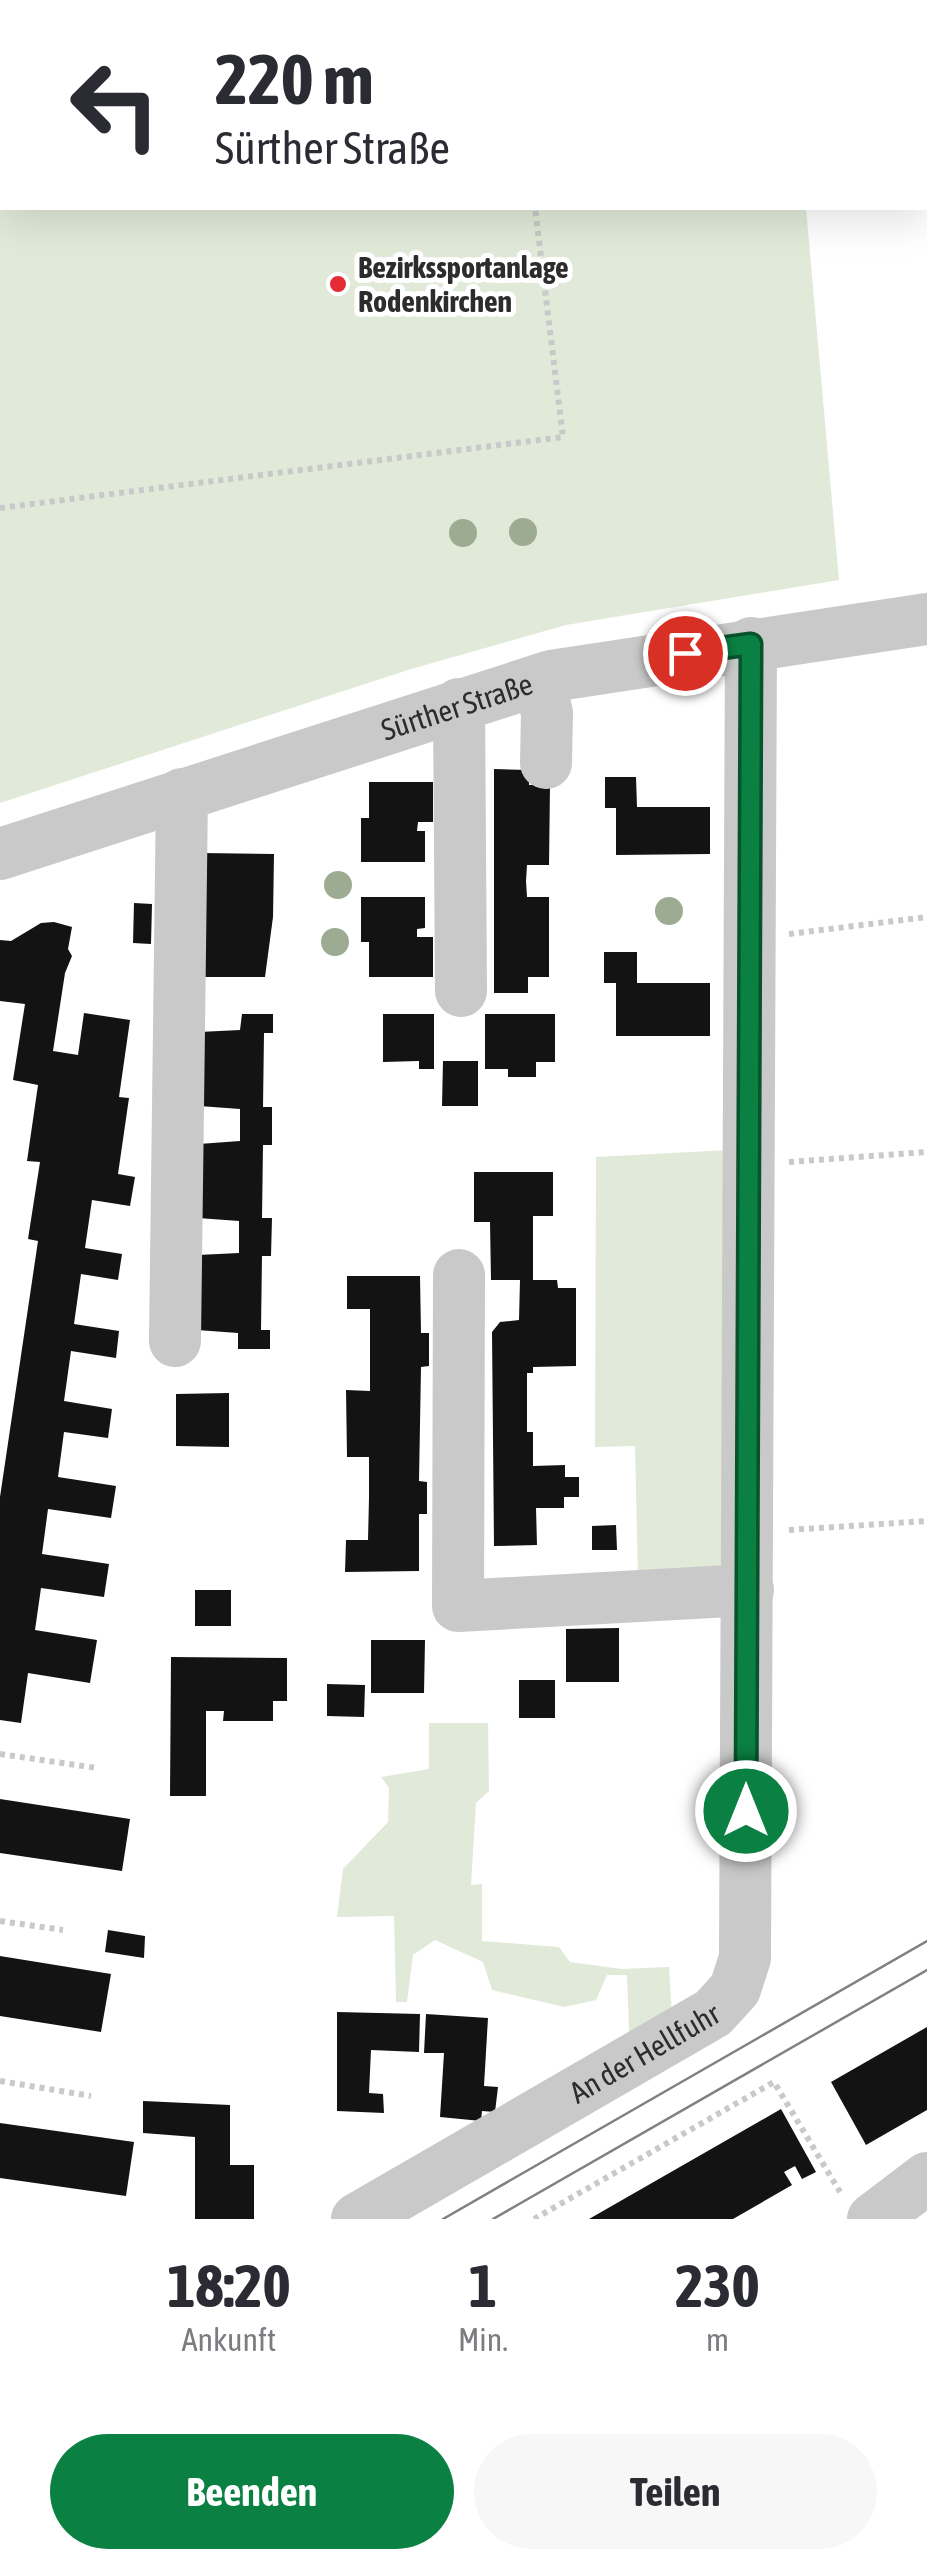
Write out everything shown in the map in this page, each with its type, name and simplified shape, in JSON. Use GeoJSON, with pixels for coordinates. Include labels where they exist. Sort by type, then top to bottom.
{"type":"FeatureCollection","features":[{"type":"Feature","properties":{"kind":"street","name":"Sürther Straße"},"geometry":{"type":"LineString","coordinates":[[0,854],[539,680],[927,618]]}},
{"type":"Feature","properties":{"kind":"street","name":"An der Hellfuhr"},"geometry":{"type":"LineString","coordinates":[[357,2219],[713,2012],[735,1989],[745,1958],[751,644]]}},
{"type":"Feature","properties":{"kind":"street"},"geometry":{"type":"LineString","coordinates":[[539,680],[546,714],[546,763]]}},
{"type":"Feature","properties":{"kind":"street"},"geometry":{"type":"LineString","coordinates":[[459,704],[461,992]]}},
{"type":"Feature","properties":{"kind":"street"},"geometry":{"type":"LineString","coordinates":[[175,1341],[182,794]]}},
{"type":"Feature","properties":{"kind":"street"},"geometry":{"type":"LineString","coordinates":[[459,1275],[458,1606],[748,1590]]}},
{"type":"Feature","properties":{"kind":"path"},"geometry":{"type":"LineString","coordinates":[[0,508],[563,436],[535,210]]}},
{"type":"Feature","properties":{"kind":"path"},"geometry":{"type":"LineString","coordinates":[[748,939],[927,916]]}},
{"type":"Feature","properties":{"kind":"path"},"geometry":{"type":"LineString","coordinates":[[749,1166],[927,1152]]}},
{"type":"Feature","properties":{"kind":"path"},"geometry":{"type":"LineString","coordinates":[[748,1532],[927,1521]]}},
{"type":"Feature","properties":{"kind":"path"},"geometry":{"type":"LineString","coordinates":[[0,1754],[97,1768]]}},
{"type":"Feature","properties":{"kind":"path"},"geometry":{"type":"LineString","coordinates":[[0,1921],[63,1930]]}},
{"type":"Feature","properties":{"kind":"path"},"geometry":{"type":"LineString","coordinates":[[0,2081],[91,2096]]}},
{"type":"Feature","properties":{"kind":"path"},"geometry":{"type":"LineString","coordinates":[[534,2219],[774,2082],[895,2202]]}},
{"type":"Feature","properties":{"kind":"green space"},"geometry":{"type":"Polygon","coordinates":[[[0,210],[806,210],[839,580],[566,625],[411,669],[0,803],[0,210]]]}},
{"type":"Feature","properties":{"kind":"green space"},"geometry":{"type":"Polygon","coordinates":[[[729,1150],[726,1561],[699,1578],[638,1579],[635,1446],[595,1447],[596,1157],[729,1150]]]}},
{"type":"Feature","properties":{"kind":"green space"},"geometry":{"type":"Polygon","coordinates":[[[429,1723],[488,1723],[489,1791],[476,1803],[471,1885],[482,1884],[482,1941],[559,1947],[570,1962],[622,1969],[669,1967],[673,2032],[630,2055],[627,1975],[607,1975],[596,2000],[564,2007],[492,1990],[483,1962],[435,1940],[413,1955],[407,2002],[396,2002],[394,1916],[337,1917],[343,1869],[388,1822],[389,1788],[381,1777],[429,1769],[429,1723]]]}},
{"type":"Feature","properties":{"kind":"building"},"geometry":{"type":"Polygon","coordinates":[[[494,769],[529,770],[529,785],[550,785],[549,865],[527,865],[526,881],[527,897],[549,897],[549,977],[528,977],[528,993],[494,993],[494,769]]]}},
{"type":"Feature","properties":{"kind":"building"},"geometry":{"type":"Polygon","coordinates":[[[605,777],[636,777],[637,807],[710,807],[710,854],[616,855],[616,808],[605,808],[605,777]]]}},
{"type":"Feature","properties":{"kind":"building"},"geometry":{"type":"Polygon","coordinates":[[[369,782],[433,782],[433,822],[418,822],[417,831],[425,831],[425,862],[361,862],[361,818],[369,818],[369,782]]]}},
{"type":"Feature","properties":{"kind":"building"},"geometry":{"type":"Polygon","coordinates":[[[201,853],[274,854],[273,917],[265,977],[200,977],[201,853]]]}},
{"type":"Feature","properties":{"kind":"building"},"geometry":{"type":"Polygon","coordinates":[[[361,897],[425,897],[425,928],[417,929],[417,937],[433,937],[433,977],[369,977],[369,942],[361,942],[361,897]]]}},
{"type":"Feature","properties":{"kind":"building"},"geometry":{"type":"Polygon","coordinates":[[[134,903],[152,904],[151,944],[133,943],[134,903]]]}},
{"type":"Feature","properties":{"kind":"building"},"geometry":{"type":"Polygon","coordinates":[[[41,923],[72,927],[68,949],[72,956],[65,973],[53,1051],[78,1055],[84,1013],[130,1020],[119,1097],[129,1098],[118,1174],[135,1177],[130,1206],[92,1200],[85,1248],[122,1254],[118,1280],[81,1274],[74,1324],[119,1331],[116,1358],[71,1351],[64,1401],[112,1409],[108,1438],[64,1432],[58,1477],[116,1486],[111,1518],[48,1509],[42,1554],[109,1564],[104,1597],[41,1588],[35,1630],[97,1640],[90,1683],[28,1673],[21,1723],[0,1720],[0,1497],[38,1241],[28,1239],[40,1162],[27,1161],[38,1085],[13,1080],[25,1004],[0,1001],[0,940],[11,941],[41,923]]]}},
{"type":"Feature","properties":{"kind":"building"},"geometry":{"type":"Polygon","coordinates":[[[604,952],[637,952],[637,983],[710,983],[710,1036],[616,1036],[616,983],[604,983],[604,952]]]}},
{"type":"Feature","properties":{"kind":"building"},"geometry":{"type":"Polygon","coordinates":[[[242,1014],[273,1014],[273,1033],[264,1033],[263,1107],[272,1107],[272,1145],[263,1145],[262,1218],[272,1218],[271,1256],[262,1256],[261,1330],[270,1330],[270,1349],[238,1349],[238,1333],[197,1330],[198,1255],[239,1253],[239,1221],[198,1218],[199,1144],[240,1141],[240,1109],[199,1106],[199,1032],[240,1030],[242,1014]]]}},
{"type":"Feature","properties":{"kind":"building"},"geometry":{"type":"Polygon","coordinates":[[[383,1014],[434,1014],[434,1069],[419,1069],[419,1061],[383,1062],[383,1014]]]}},
{"type":"Feature","properties":{"kind":"building"},"geometry":{"type":"Polygon","coordinates":[[[485,1014],[555,1014],[555,1062],[536,1062],[536,1077],[508,1077],[508,1069],[485,1069],[485,1014]]]}},
{"type":"Feature","properties":{"kind":"building"},"geometry":{"type":"Polygon","coordinates":[[[443,1061],[478,1061],[478,1106],[442,1106],[443,1061]]]}},
{"type":"Feature","properties":{"kind":"building"},"geometry":{"type":"Polygon","coordinates":[[[474,1172],[553,1172],[553,1216],[533,1216],[533,1280],[557,1280],[558,1288],[576,1288],[576,1366],[533,1367],[533,1373],[527,1373],[527,1432],[533,1432],[533,1466],[565,1465],[565,1477],[579,1477],[579,1497],[564,1497],[564,1508],[536,1508],[537,1545],[494,1546],[492,1332],[500,1322],[519,1320],[520,1280],[491,1280],[490,1222],[474,1222],[474,1172]]]}},
{"type":"Feature","properties":{"kind":"building"},"geometry":{"type":"Polygon","coordinates":[[[347,1276],[420,1276],[421,1333],[429,1333],[429,1366],[421,1367],[419,1481],[427,1482],[427,1514],[419,1514],[419,1571],[345,1572],[346,1540],[368,1540],[369,1498],[369,1457],[347,1457],[346,1390],[370,1391],[370,1309],[347,1309],[347,1276]]]}},
{"type":"Feature","properties":{"kind":"building"},"geometry":{"type":"Polygon","coordinates":[[[229,1393],[229,1447],[176,1446],[176,1394],[229,1393]]]}},
{"type":"Feature","properties":{"kind":"building"},"geometry":{"type":"Polygon","coordinates":[[[616,1525],[617,1550],[592,1550],[592,1526],[616,1525]]]}},
{"type":"Feature","properties":{"kind":"building"},"geometry":{"type":"Polygon","coordinates":[[[195,1590],[231,1590],[231,1626],[195,1626],[195,1590]]]}},
{"type":"Feature","properties":{"kind":"building"},"geometry":{"type":"Polygon","coordinates":[[[619,1628],[619,1682],[566,1682],[566,1629],[619,1628]]]}},
{"type":"Feature","properties":{"kind":"building"},"geometry":{"type":"Polygon","coordinates":[[[371,1640],[425,1640],[424,1693],[371,1693],[371,1640]]]}},
{"type":"Feature","properties":{"kind":"building"},"geometry":{"type":"Polygon","coordinates":[[[171,1657],[287,1658],[287,1701],[273,1701],[273,1721],[223,1721],[224,1711],[206,1711],[206,1796],[170,1796],[171,1657]]]}},
{"type":"Feature","properties":{"kind":"building"},"geometry":{"type":"Polygon","coordinates":[[[519,1680],[555,1680],[555,1718],[519,1718],[519,1680]]]}},
{"type":"Feature","properties":{"kind":"building"},"geometry":{"type":"Polygon","coordinates":[[[327,1684],[365,1685],[364,1717],[327,1716],[327,1684]]]}},
{"type":"Feature","properties":{"kind":"building"},"geometry":{"type":"Polygon","coordinates":[[[0,1799],[130,1819],[122,1871],[0,1853],[0,1799]]]}},
{"type":"Feature","properties":{"kind":"building"},"geometry":{"type":"Polygon","coordinates":[[[108,1930],[145,1936],[144,1958],[105,1952],[108,1930]]]}},
{"type":"Feature","properties":{"kind":"building"},"geometry":{"type":"Polygon","coordinates":[[[0,1956],[111,1974],[101,2032],[0,2016],[0,1956]]]}},
{"type":"Feature","properties":{"kind":"building"},"geometry":{"type":"Polygon","coordinates":[[[337,2012],[420,2014],[419,2052],[371,2050],[369,2093],[383,2094],[384,2113],[337,2111],[337,2012]]]}},
{"type":"Feature","properties":{"kind":"building"},"geometry":{"type":"Polygon","coordinates":[[[426,2014],[488,2018],[484,2086],[498,2087],[495,2112],[482,2111],[481,2121],[440,2117],[444,2053],[424,2053],[426,2014]]]}},
{"type":"Feature","properties":{"kind":"building"},"geometry":{"type":"Polygon","coordinates":[[[927,2027],[927,2110],[866,2145],[831,2082],[927,2027]]]}},
{"type":"Feature","properties":{"kind":"building"},"geometry":{"type":"Polygon","coordinates":[[[143,2101],[230,2105],[230,2165],[254,2165],[254,2219],[195,2219],[195,2137],[143,2133],[143,2101]]]}},
{"type":"Feature","properties":{"kind":"building"},"geometry":{"type":"Polygon","coordinates":[[[781,2109],[816,2172],[802,2179],[795,2166],[784,2172],[792,2185],[733,2219],[589,2219],[781,2109]]]}},
{"type":"Feature","properties":{"kind":"building"},"geometry":{"type":"Polygon","coordinates":[[[0,2123],[134,2142],[126,2196],[0,2178],[0,2123]]]}},
{"type":"Feature","properties":{"kind":"tram line"},"geometry":{"type":"LineString","coordinates":[[443,2219],[927,1941]]}},
{"type":"Feature","properties":{"kind":"tram line"},"geometry":{"type":"LineString","coordinates":[[493,2219],[927,1970]]}},
{"type":"Feature","properties":{"kind":"place","name":"Bezirkssportanlage Rodenkirchen"},"geometry":{"type":"Point","coordinates":[338,284]}},
{"type":"Feature","properties":{"kind":"route"},"geometry":{"type":"LineString","coordinates":[[685,653],[751,644],[746,1811]]}}]}
